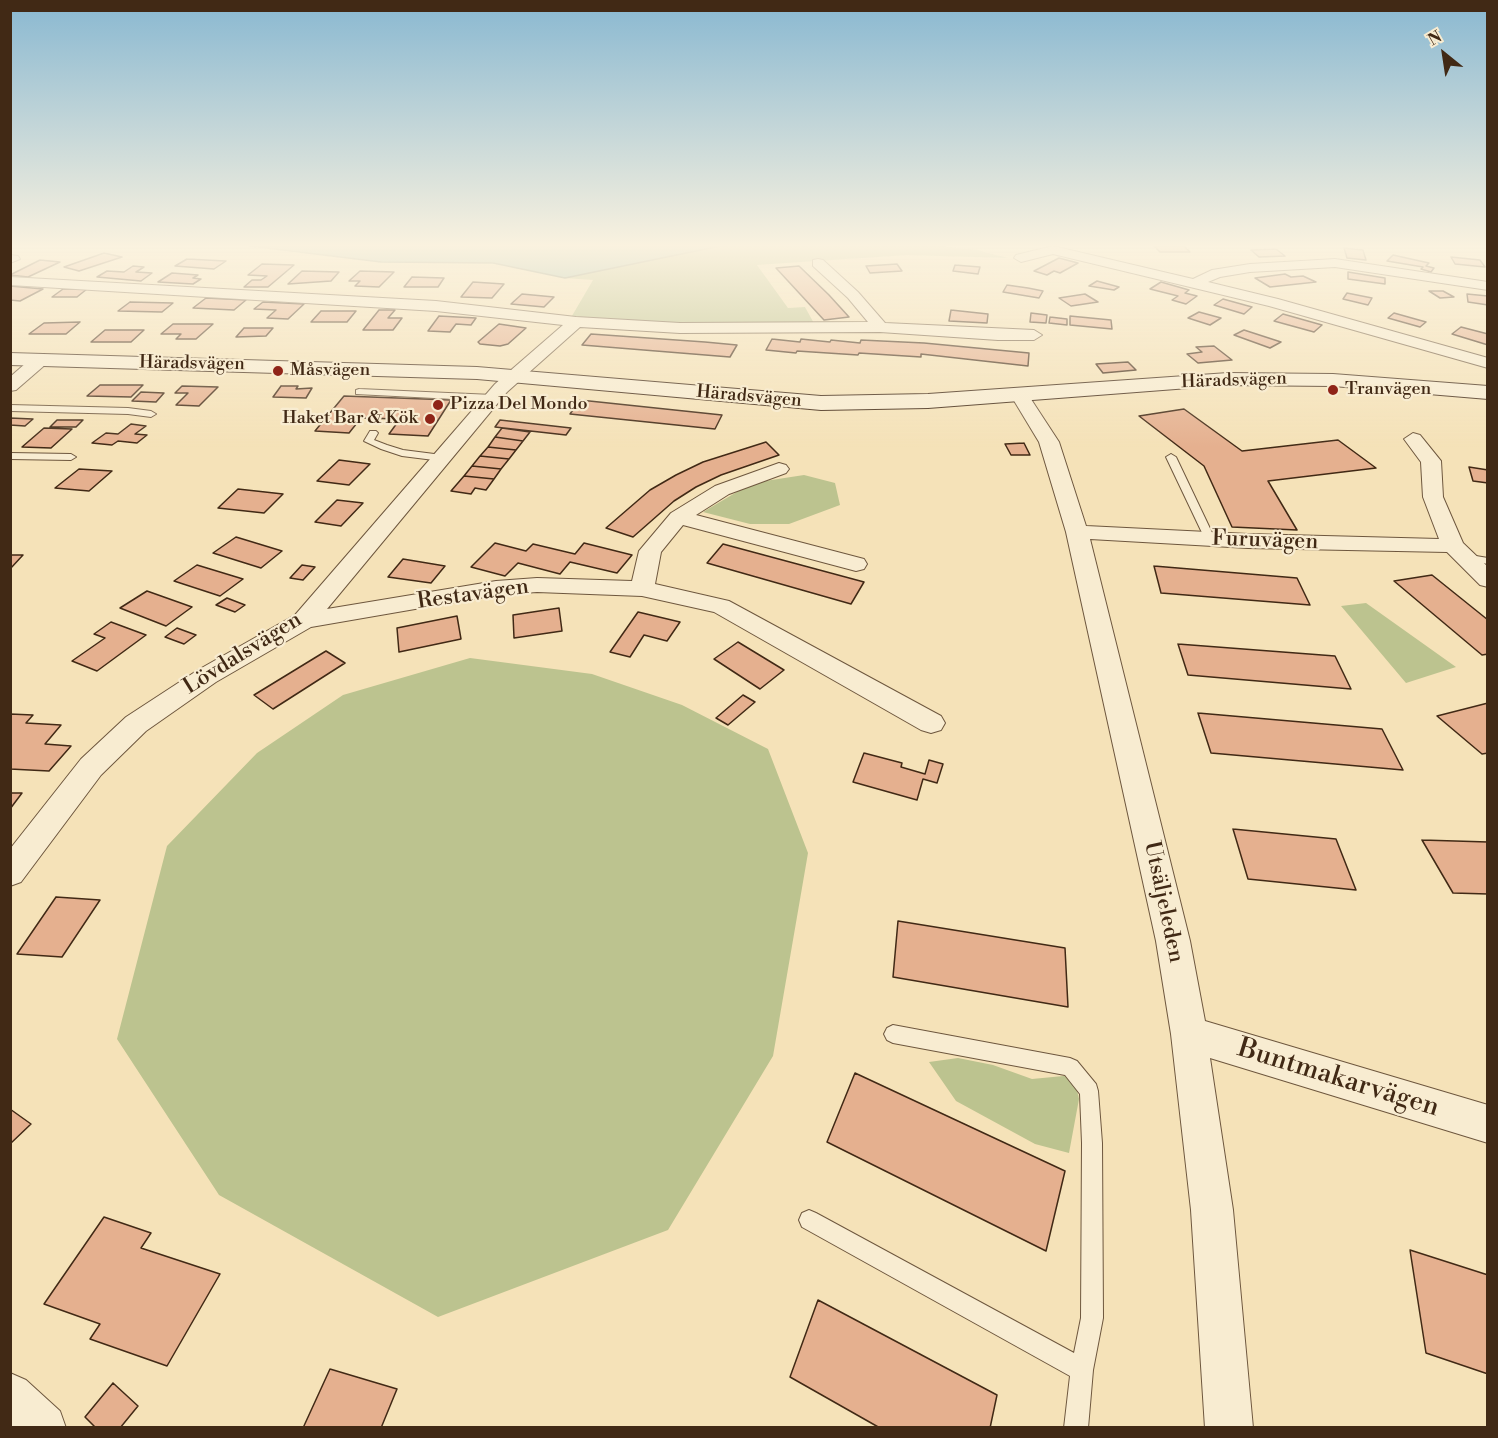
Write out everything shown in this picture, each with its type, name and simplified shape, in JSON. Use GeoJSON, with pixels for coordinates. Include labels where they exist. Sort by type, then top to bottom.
{"type":"FeatureCollection","features":[{"type":"Feature","properties":{"kind":"street"},"geometry":{"type":"LineString","coordinates":[[498,313],[576,322],[680,328],[880,327],[998,335],[1034,335]]}},
{"type":"Feature","properties":{"kind":"street"},"geometry":{"type":"LineString","coordinates":[[868,313],[880,327]]}},
{"type":"Feature","properties":{"kind":"street"},"geometry":{"type":"LineString","coordinates":[[1312,313],[1488,363]]}},
{"type":"Feature","properties":{"kind":"street"},"geometry":{"type":"LineString","coordinates":[[518,375],[576,322]]}},
{"type":"Feature","properties":{"kind":"street","name":"Häradsvägen"},"geometry":{"type":"LineString","coordinates":[[10,359],[518,375],[821,403],[891,403],[1228,379],[1333,380],[1488,393]]}},
{"type":"Feature","properties":{"kind":"street"},"geometry":{"type":"LineString","coordinates":[[10,386],[40,360]]}},
{"type":"Feature","properties":{"kind":"street","name":"Lövdalsvägen"},"geometry":{"type":"LineString","coordinates":[[10,873],[91,766],[136,724],[207,676],[304,620],[493,398],[518,375]]}},
{"type":"Feature","properties":{"kind":"street","name":"Utsäljeleden"},"geometry":{"type":"LineString","coordinates":[[1019,394],[1049,442],[1077,532],[1173,941],[1189,1034],[1212,1210],[1229,1428]]}},
{"type":"Feature","properties":{"kind":"street"},"geometry":{"type":"LineString","coordinates":[[1413,439],[1431,461],[1433,497],[1459,551],[1488,580]]}},
{"type":"Feature","properties":{"kind":"street"},"geometry":{"type":"LineString","coordinates":[[642,589],[650,551],[678,517],[722,490],[779,469]]}},
{"type":"Feature","properties":{"kind":"street"},"geometry":{"type":"LineString","coordinates":[[678,517],[856,564]]}},
{"type":"Feature","properties":{"kind":"street","name":"Furuvägen"},"geometry":{"type":"LineString","coordinates":[[1077,532],[1459,551]]}},
{"type":"Feature","properties":{"kind":"street","name":"Restavägen"},"geometry":{"type":"LineString","coordinates":[[304,620],[496,588],[537,585],[642,589],[721,606],[931,723]]}},
{"type":"Feature","properties":{"kind":"street","name":"Buntmakarvägen"},"geometry":{"type":"LineString","coordinates":[[1189,1034],[1488,1124]]}},
{"type":"Feature","properties":{"kind":"street"},"geometry":{"type":"LineString","coordinates":[[10,1396],[43,1428]]}},
{"type":"Feature","properties":{"kind":"lane"},"geometry":{"type":"LineString","coordinates":[[359,392],[493,398]]}},
{"type":"Feature","properties":{"kind":"lane"},"geometry":{"type":"LineString","coordinates":[[10,408],[129,411],[152,414]]}},
{"type":"Feature","properties":{"kind":"lane"},"geometry":{"type":"LineString","coordinates":[[373,433],[369,441],[384,447],[402,453],[442,458]]}},
{"type":"Feature","properties":{"kind":"lane"},"geometry":{"type":"LineString","coordinates":[[10,456],[71,457]]}},
{"type":"Feature","properties":{"kind":"lane"},"geometry":{"type":"LineString","coordinates":[[1171,457],[1210,539]]}},
{"type":"Feature","properties":{"kind":"lane"},"geometry":{"type":"LineString","coordinates":[[1459,551],[1488,561]]}},
{"type":"Feature","properties":{"kind":"lane"},"geometry":{"type":"LineString","coordinates":[[892,1034],[1070,1067],[1089,1091],[1092,1143],[1092,1318],[1082,1370],[1076,1428]]}},
{"type":"Feature","properties":{"kind":"lane"},"geometry":{"type":"LineString","coordinates":[[809,1220],[1082,1370]]}},
{"type":"Feature","properties":{"kind":"green space"},"geometry":{"type":"Polygon","coordinates":[[[574,313],[808,313],[816,327],[569,321],[574,313]]]}},
{"type":"Feature","properties":{"kind":"green space"},"geometry":{"type":"Polygon","coordinates":[[[804,475],[835,483],[840,505],[789,524],[750,524],[703,512],[752,483],[804,475]]]}},
{"type":"Feature","properties":{"kind":"green space"},"geometry":{"type":"Polygon","coordinates":[[[1366,603],[1456,667],[1406,683],[1341,606],[1366,603]]]}},
{"type":"Feature","properties":{"kind":"green space"},"geometry":{"type":"Polygon","coordinates":[[[470,658],[592,674],[682,705],[768,749],[808,853],[773,1056],[668,1230],[438,1317],[219,1195],[117,1039],[167,846],[257,753],[343,695],[470,658]]]}},
{"type":"Feature","properties":{"kind":"green space"},"geometry":{"type":"Polygon","coordinates":[[[958,1058],[993,1065],[1032,1079],[1074,1075],[1079,1099],[1069,1153],[1035,1144],[956,1101],[929,1062],[958,1058]]]}},
{"type":"Feature","properties":{"kind":"building"},"geometry":{"type":"Polygon","coordinates":[[[273,313],[294,313],[288,319],[267,318],[273,313]]]}},
{"type":"Feature","properties":{"kind":"building"},"geometry":{"type":"Polygon","coordinates":[[[319,313],[354,313],[347,322],[311,322],[319,313]]]}},
{"type":"Feature","properties":{"kind":"building"},"geometry":{"type":"Polygon","coordinates":[[[377,313],[392,313],[388,318],[402,318],[393,330],[363,330],[377,313]]]}},
{"type":"Feature","properties":{"kind":"building"},"geometry":{"type":"Polygon","coordinates":[[[818,313],[845,313],[849,317],[824,320],[818,313]]]}},
{"type":"Feature","properties":{"kind":"building"},"geometry":{"type":"Polygon","coordinates":[[[950,313],[988,314],[987,323],[949,321],[950,313]]]}},
{"type":"Feature","properties":{"kind":"building"},"geometry":{"type":"Polygon","coordinates":[[[1031,313],[1047,315],[1046,323],[1030,322],[1031,313]]]}},
{"type":"Feature","properties":{"kind":"building"},"geometry":{"type":"Polygon","coordinates":[[[1197,313],[1203,313],[1221,318],[1210,325],[1188,318],[1197,313]]]}},
{"type":"Feature","properties":{"kind":"building"},"geometry":{"type":"Polygon","coordinates":[[[1394,313],[1426,322],[1420,327],[1388,318],[1394,313]]]}},
{"type":"Feature","properties":{"kind":"building"},"geometry":{"type":"Polygon","coordinates":[[[1283,314],[1322,325],[1314,332],[1274,321],[1283,314]]]}},
{"type":"Feature","properties":{"kind":"building"},"geometry":{"type":"Polygon","coordinates":[[[439,316],[476,318],[471,325],[456,324],[450,332],[428,331],[439,316]]]}},
{"type":"Feature","properties":{"kind":"building"},"geometry":{"type":"Polygon","coordinates":[[[1070,316],[1111,320],[1112,329],[1070,325],[1070,316]]]}},
{"type":"Feature","properties":{"kind":"building"},"geometry":{"type":"Polygon","coordinates":[[[1050,317],[1067,319],[1067,325],[1049,323],[1050,317]]]}},
{"type":"Feature","properties":{"kind":"building"},"geometry":{"type":"Polygon","coordinates":[[[80,322],[66,334],[29,334],[44,323],[80,322]]]}},
{"type":"Feature","properties":{"kind":"building"},"geometry":{"type":"Polygon","coordinates":[[[173,324],[213,324],[196,339],[176,339],[181,334],[161,334],[173,324]]]}},
{"type":"Feature","properties":{"kind":"building"},"geometry":{"type":"Polygon","coordinates":[[[499,324],[526,328],[508,344],[500,346],[478,342],[499,324]]]}},
{"type":"Feature","properties":{"kind":"building"},"geometry":{"type":"Polygon","coordinates":[[[1461,327],[1488,334],[1488,345],[1452,334],[1461,327]]]}},
{"type":"Feature","properties":{"kind":"building"},"geometry":{"type":"Polygon","coordinates":[[[244,328],[273,328],[266,336],[236,337],[244,328]]]}},
{"type":"Feature","properties":{"kind":"building"},"geometry":{"type":"Polygon","coordinates":[[[105,330],[144,330],[131,342],[91,342],[105,330]]]}},
{"type":"Feature","properties":{"kind":"building"},"geometry":{"type":"Polygon","coordinates":[[[1244,330],[1281,342],[1270,348],[1234,335],[1244,330]]]}},
{"type":"Feature","properties":{"kind":"building"},"geometry":{"type":"Polygon","coordinates":[[[591,334],[737,345],[730,357],[582,345],[591,334]]]}},
{"type":"Feature","properties":{"kind":"building"},"geometry":{"type":"Polygon","coordinates":[[[772,339],[800,342],[801,339],[860,343],[861,340],[924,343],[1029,353],[1028,366],[921,354],[921,357],[766,350],[772,339]]]}},
{"type":"Feature","properties":{"kind":"building"},"geometry":{"type":"Polygon","coordinates":[[[1214,346],[1232,360],[1198,363],[1187,354],[1202,352],[1196,347],[1214,346]]]}},
{"type":"Feature","properties":{"kind":"building"},"geometry":{"type":"Polygon","coordinates":[[[1128,362],[1136,370],[1103,373],[1096,364],[1128,362]]]}},
{"type":"Feature","properties":{"kind":"building"},"geometry":{"type":"Polygon","coordinates":[[[100,385],[143,385],[131,397],[87,396],[100,385]]]}},
{"type":"Feature","properties":{"kind":"building"},"geometry":{"type":"Polygon","coordinates":[[[182,386],[218,387],[199,406],[176,405],[188,393],[175,393],[182,386]]]}},
{"type":"Feature","properties":{"kind":"building"},"geometry":{"type":"Polygon","coordinates":[[[281,386],[298,386],[296,389],[312,388],[306,398],[273,397],[281,386]]]}},
{"type":"Feature","properties":{"kind":"building"},"geometry":{"type":"Polygon","coordinates":[[[141,392],[164,393],[156,402],[132,401],[141,392]]]}},
{"type":"Feature","properties":{"kind":"building"},"geometry":{"type":"Polygon","coordinates":[[[344,396],[451,400],[428,436],[389,434],[400,419],[361,418],[349,433],[315,431],[344,396]]]}},
{"type":"Feature","properties":{"kind":"building"},"geometry":{"type":"Polygon","coordinates":[[[580,400],[722,415],[715,429],[570,414],[580,400]]]}},
{"type":"Feature","properties":{"kind":"building"},"geometry":{"type":"Polygon","coordinates":[[[1184,409],[1242,451],[1338,440],[1376,468],[1268,481],[1297,530],[1232,527],[1204,466],[1139,416],[1184,409]]]}},
{"type":"Feature","properties":{"kind":"building"},"geometry":{"type":"Polygon","coordinates":[[[10,418],[33,419],[25,426],[10,425],[10,418]]]}},
{"type":"Feature","properties":{"kind":"building"},"geometry":{"type":"Polygon","coordinates":[[[57,420],[83,420],[76,427],[50,427],[57,420]]]}},
{"type":"Feature","properties":{"kind":"building"},"geometry":{"type":"Polygon","coordinates":[[[500,420],[571,428],[566,435],[495,427],[500,420]]]}},
{"type":"Feature","properties":{"kind":"building"},"geometry":{"type":"Polygon","coordinates":[[[131,424],[146,426],[135,434],[147,435],[137,443],[118,441],[112,445],[92,443],[106,433],[118,434],[131,424]]]}},
{"type":"Feature","properties":{"kind":"building"},"geometry":{"type":"Polygon","coordinates":[[[44,428],[72,429],[51,448],[22,447],[44,428]]]}},
{"type":"Feature","properties":{"kind":"building"},"geometry":{"type":"Polygon","coordinates":[[[502,428],[530,432],[523,441],[495,437],[502,428]]]}},
{"type":"Feature","properties":{"kind":"building"},"geometry":{"type":"Polygon","coordinates":[[[495,437],[523,441],[516,450],[488,447],[495,437]]]}},
{"type":"Feature","properties":{"kind":"building"},"geometry":{"type":"Polygon","coordinates":[[[766,442],[779,455],[721,475],[696,487],[674,501],[633,537],[606,528],[650,490],[676,475],[703,462],[766,442]]]}},
{"type":"Feature","properties":{"kind":"building"},"geometry":{"type":"Polygon","coordinates":[[[1024,443],[1030,455],[1011,455],[1005,444],[1024,443]]]}},
{"type":"Feature","properties":{"kind":"building"},"geometry":{"type":"Polygon","coordinates":[[[488,447],[516,450],[509,459],[480,456],[488,447]]]}},
{"type":"Feature","properties":{"kind":"building"},"geometry":{"type":"Polygon","coordinates":[[[480,456],[509,459],[501,469],[472,466],[480,456]]]}},
{"type":"Feature","properties":{"kind":"building"},"geometry":{"type":"Polygon","coordinates":[[[339,460],[370,464],[349,485],[317,481],[339,460]]]}},
{"type":"Feature","properties":{"kind":"building"},"geometry":{"type":"Polygon","coordinates":[[[472,466],[501,469],[494,479],[464,476],[472,466]]]}},
{"type":"Feature","properties":{"kind":"building"},"geometry":{"type":"Polygon","coordinates":[[[1469,467],[1488,470],[1488,483],[1473,481],[1469,467]]]}},
{"type":"Feature","properties":{"kind":"building"},"geometry":{"type":"Polygon","coordinates":[[[79,469],[112,471],[89,491],[55,488],[79,469]]]}},
{"type":"Feature","properties":{"kind":"building"},"geometry":{"type":"Polygon","coordinates":[[[464,476],[494,479],[486,490],[475,488],[471,494],[451,491],[464,476]]]}},
{"type":"Feature","properties":{"kind":"building"},"geometry":{"type":"Polygon","coordinates":[[[238,489],[283,494],[264,513],[218,508],[238,489]]]}},
{"type":"Feature","properties":{"kind":"building"},"geometry":{"type":"Polygon","coordinates":[[[337,500],[363,503],[341,526],[315,522],[337,500]]]}},
{"type":"Feature","properties":{"kind":"building"},"geometry":{"type":"Polygon","coordinates":[[[236,537],[282,551],[261,568],[213,553],[236,537]]]}},
{"type":"Feature","properties":{"kind":"building"},"geometry":{"type":"Polygon","coordinates":[[[495,543],[526,551],[533,544],[575,554],[584,543],[632,555],[617,573],[570,562],[560,574],[518,563],[505,576],[471,567],[495,543]]]}},
{"type":"Feature","properties":{"kind":"building"},"geometry":{"type":"Polygon","coordinates":[[[723,544],[864,582],[851,604],[707,563],[723,544]]]}},
{"type":"Feature","properties":{"kind":"building"},"geometry":{"type":"Polygon","coordinates":[[[10,555],[23,555],[10,569],[10,555]]]}},
{"type":"Feature","properties":{"kind":"building"},"geometry":{"type":"Polygon","coordinates":[[[403,559],[445,566],[431,583],[388,577],[403,559]]]}},
{"type":"Feature","properties":{"kind":"building"},"geometry":{"type":"Polygon","coordinates":[[[197,565],[243,579],[220,596],[174,581],[197,565]]]}},
{"type":"Feature","properties":{"kind":"building"},"geometry":{"type":"Polygon","coordinates":[[[302,565],[315,567],[303,580],[290,578],[302,565]]]}},
{"type":"Feature","properties":{"kind":"building"},"geometry":{"type":"Polygon","coordinates":[[[1154,566],[1297,578],[1310,605],[1161,593],[1154,566]]]}},
{"type":"Feature","properties":{"kind":"building"},"geometry":{"type":"Polygon","coordinates":[[[1432,575],[1488,620],[1488,654],[1482,655],[1394,581],[1432,575]]]}},
{"type":"Feature","properties":{"kind":"building"},"geometry":{"type":"Polygon","coordinates":[[[147,591],[192,607],[166,626],[120,608],[147,591]]]}},
{"type":"Feature","properties":{"kind":"building"},"geometry":{"type":"Polygon","coordinates":[[[227,598],[245,605],[235,612],[216,605],[227,598]]]}},
{"type":"Feature","properties":{"kind":"building"},"geometry":{"type":"Polygon","coordinates":[[[559,608],[562,631],[514,638],[513,615],[559,608]]]}},
{"type":"Feature","properties":{"kind":"building"},"geometry":{"type":"Polygon","coordinates":[[[638,612],[680,622],[667,641],[644,635],[630,657],[610,652],[638,612]]]}},
{"type":"Feature","properties":{"kind":"building"},"geometry":{"type":"Polygon","coordinates":[[[457,616],[461,639],[399,652],[397,628],[457,616]]]}},
{"type":"Feature","properties":{"kind":"building"},"geometry":{"type":"Polygon","coordinates":[[[111,622],[146,635],[97,671],[72,661],[105,638],[94,634],[111,622]]]}},
{"type":"Feature","properties":{"kind":"building"},"geometry":{"type":"Polygon","coordinates":[[[177,628],[196,635],[184,644],[165,637],[177,628]]]}},
{"type":"Feature","properties":{"kind":"building"},"geometry":{"type":"Polygon","coordinates":[[[738,642],[784,670],[760,689],[714,659],[738,642]]]}},
{"type":"Feature","properties":{"kind":"building"},"geometry":{"type":"Polygon","coordinates":[[[1178,644],[1335,656],[1351,689],[1188,675],[1178,644]]]}},
{"type":"Feature","properties":{"kind":"building"},"geometry":{"type":"Polygon","coordinates":[[[326,651],[345,663],[273,709],[254,695],[326,651]]]}},
{"type":"Feature","properties":{"kind":"building"},"geometry":{"type":"Polygon","coordinates":[[[743,695],[755,702],[728,725],[716,718],[743,695]]]}},
{"type":"Feature","properties":{"kind":"building"},"geometry":{"type":"Polygon","coordinates":[[[1488,703],[1488,753],[1482,754],[1437,716],[1488,703]]]}},
{"type":"Feature","properties":{"kind":"building"},"geometry":{"type":"Polygon","coordinates":[[[1198,713],[1382,729],[1403,770],[1211,753],[1198,713]]]}},
{"type":"Feature","properties":{"kind":"building"},"geometry":{"type":"Polygon","coordinates":[[[10,714],[33,715],[26,723],[61,725],[45,744],[71,746],[49,771],[10,769],[10,714]]]}},
{"type":"Feature","properties":{"kind":"building"},"geometry":{"type":"Polygon","coordinates":[[[864,753],[902,763],[901,767],[925,774],[929,760],[943,764],[937,783],[923,779],[917,800],[853,782],[864,753]]]}},
{"type":"Feature","properties":{"kind":"building"},"geometry":{"type":"Polygon","coordinates":[[[10,793],[22,793],[10,809],[10,793]]]}},
{"type":"Feature","properties":{"kind":"building"},"geometry":{"type":"Polygon","coordinates":[[[1233,829],[1336,839],[1356,890],[1248,879],[1233,829]]]}},
{"type":"Feature","properties":{"kind":"building"},"geometry":{"type":"Polygon","coordinates":[[[1422,840],[1488,842],[1488,894],[1453,893],[1422,840]]]}},
{"type":"Feature","properties":{"kind":"building"},"geometry":{"type":"Polygon","coordinates":[[[56,897],[100,900],[62,957],[17,954],[56,897]]]}},
{"type":"Feature","properties":{"kind":"building"},"geometry":{"type":"Polygon","coordinates":[[[898,921],[1065,948],[1068,1007],[893,977],[898,921]]]}},
{"type":"Feature","properties":{"kind":"building"},"geometry":{"type":"Polygon","coordinates":[[[855,1073],[1065,1171],[1046,1251],[827,1142],[855,1073]]]}},
{"type":"Feature","properties":{"kind":"building"},"geometry":{"type":"Polygon","coordinates":[[[10,1109],[31,1124],[10,1144],[10,1109]]]}},
{"type":"Feature","properties":{"kind":"building"},"geometry":{"type":"Polygon","coordinates":[[[104,1217],[151,1233],[141,1248],[220,1274],[167,1366],[90,1339],[100,1324],[44,1304],[104,1217]]]}},
{"type":"Feature","properties":{"kind":"building"},"geometry":{"type":"Polygon","coordinates":[[[1410,1250],[1488,1275],[1488,1374],[1426,1353],[1410,1250]]]}},
{"type":"Feature","properties":{"kind":"building"},"geometry":{"type":"Polygon","coordinates":[[[818,1300],[997,1395],[990,1428],[880,1428],[790,1377],[818,1300]]]}},
{"type":"Feature","properties":{"kind":"building"},"geometry":{"type":"Polygon","coordinates":[[[330,1369],[397,1389],[381,1428],[303,1428],[330,1369]]]}},
{"type":"Feature","properties":{"kind":"building"},"geometry":{"type":"Polygon","coordinates":[[[113,1383],[138,1406],[120,1428],[96,1428],[85,1417],[113,1383]]]}},
{"type":"Feature","properties":{"kind":"place","name":"Måsvägen"},"geometry":{"type":"Point","coordinates":[278,371]}},
{"type":"Feature","properties":{"kind":"place","name":"Tranvägen"},"geometry":{"type":"Point","coordinates":[1333,390]}},
{"type":"Feature","properties":{"kind":"place","name":"Pizza Del Mondo"},"geometry":{"type":"Point","coordinates":[438,405]}},
{"type":"Feature","properties":{"kind":"place","name":"Haket Bar & Kök"},"geometry":{"type":"Point","coordinates":[430,419]}}]}
